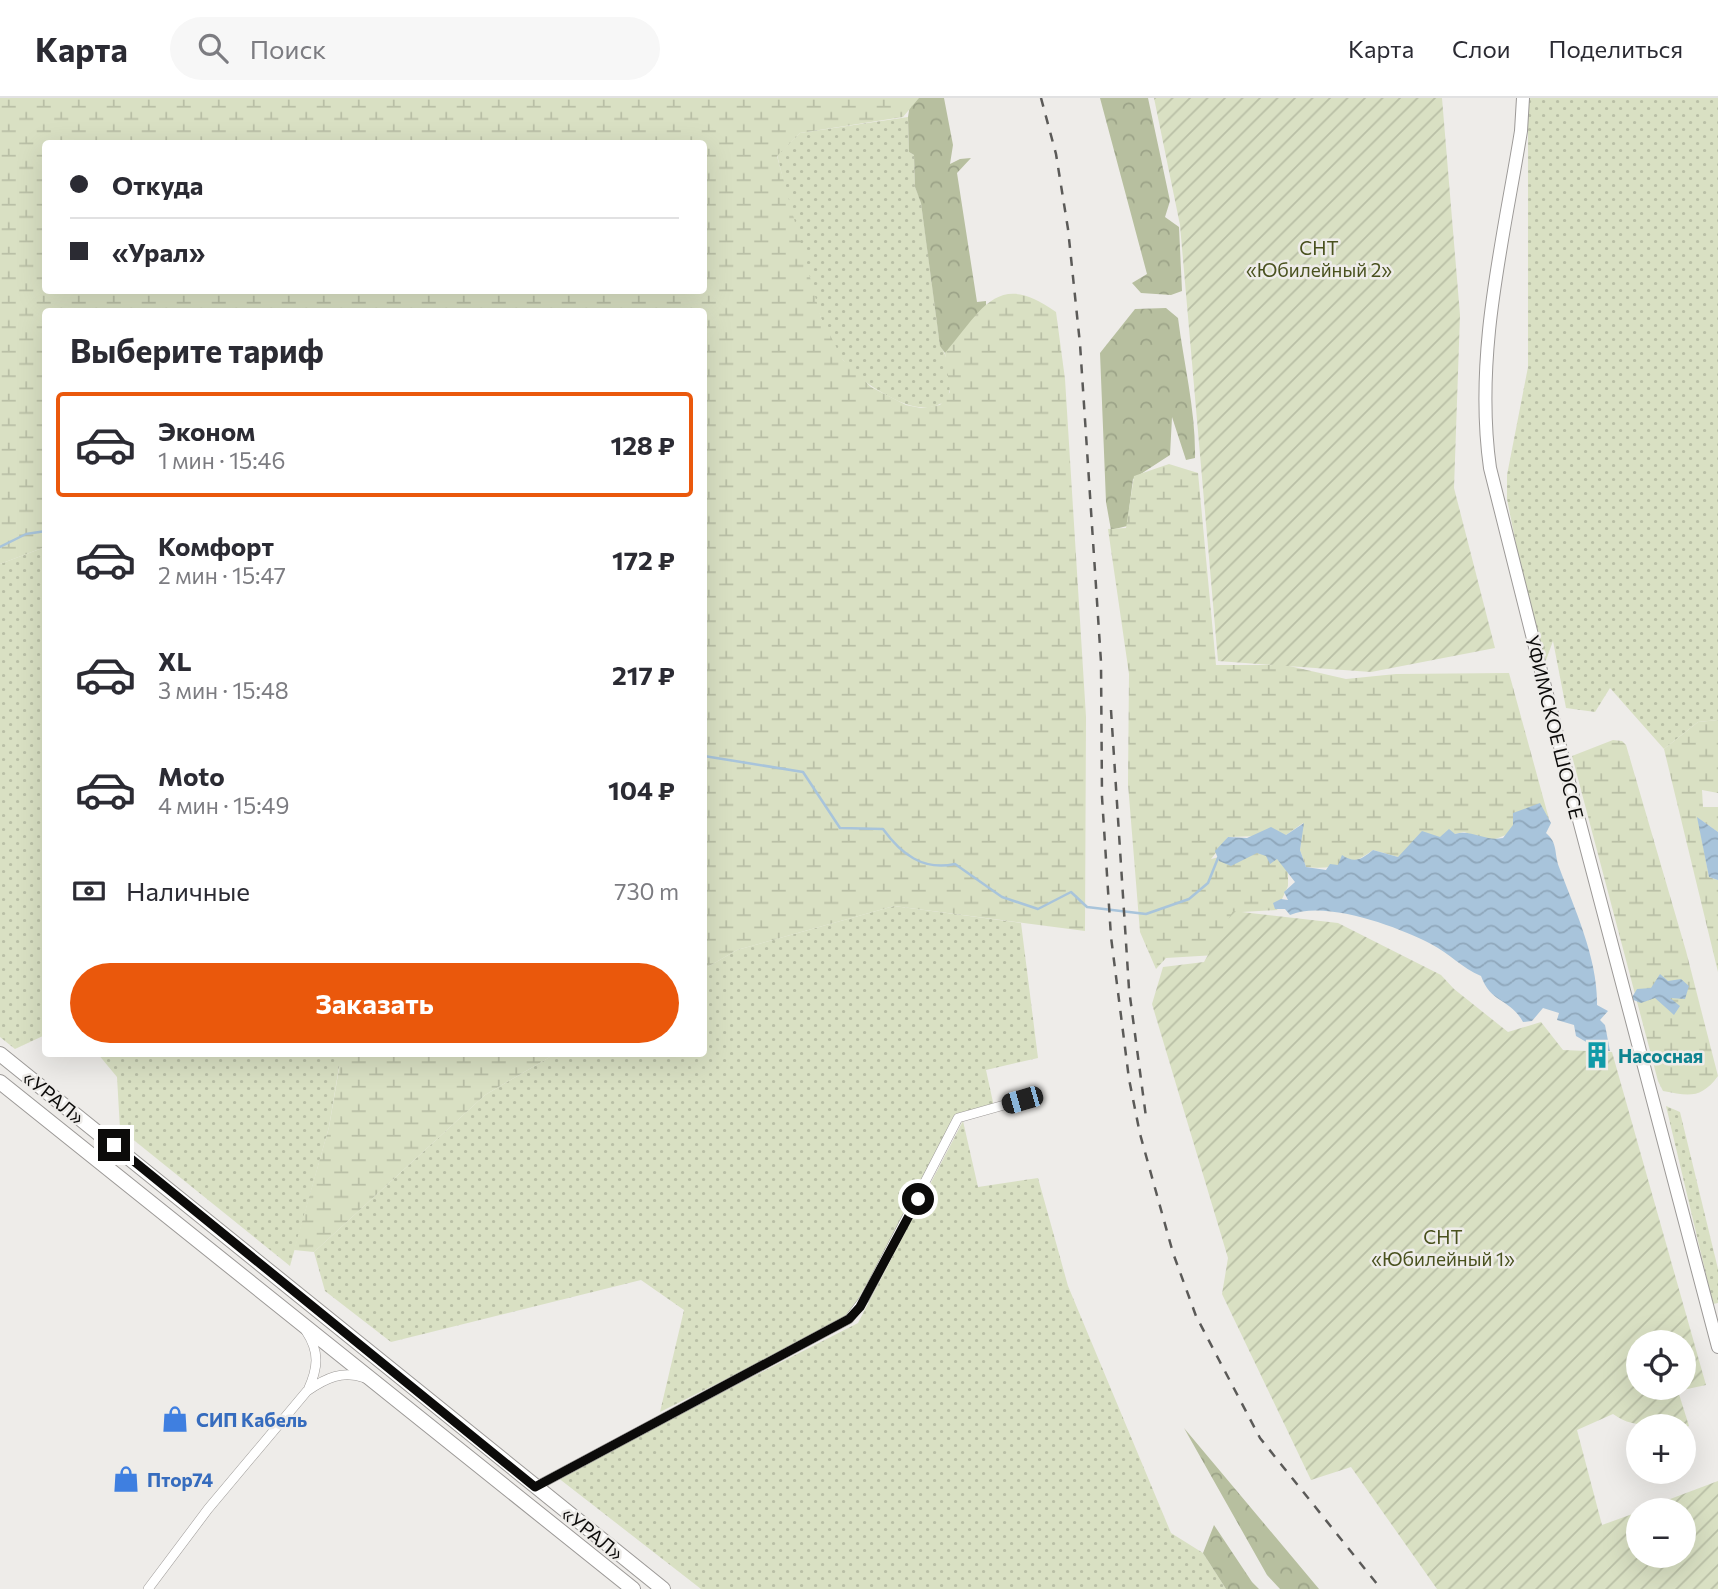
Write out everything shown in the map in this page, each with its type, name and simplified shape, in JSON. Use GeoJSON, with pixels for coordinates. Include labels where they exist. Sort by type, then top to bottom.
{"type":"FeatureCollection","features":[{"type":"Feature","properties":{"kind":"main road","name":"УФИМСКОЕ ШОССЕ"},"geometry":{"type":"LineString","coordinates":[[1523,98],[1521,131],[1484,381],[1484,424],[1490,468],[1569,782],[1718,1347]]}},
{"type":"Feature","properties":{"kind":"main road","name":"«УРАЛ»"},"geometry":{"type":"LineString","coordinates":[[0,1054],[663,1589]]}},
{"type":"Feature","properties":{"kind":"main road","name":"«УРАЛ»"},"geometry":{"type":"LineString","coordinates":[[0,1082],[633,1589]]}},
{"type":"Feature","properties":{"kind":"street"},"geometry":{"type":"LineString","coordinates":[[535,1487],[849,1319],[872,1286],[958,1118],[1022,1100]]}},
{"type":"Feature","properties":{"kind":"street"},"geometry":{"type":"LineString","coordinates":[[148,1589],[208,1509],[307,1391],[315,1374],[315,1348],[290,1313]]}},
{"type":"Feature","properties":{"kind":"street"},"geometry":{"type":"LineString","coordinates":[[307,1391],[323,1380],[340,1374],[355,1374],[374,1381]]}},
{"type":"Feature","properties":{"kind":"green space"},"geometry":{"type":"Polygon","coordinates":[[[0,98],[919,98],[903,117],[800,133],[777,156],[821,318],[843,360],[871,387],[906,405],[921,408],[940,405],[950,392],[945,353],[992,300],[1019,294],[1056,312],[1065,379],[1086,717],[1085,931],[894,906],[737,950],[707,967],[707,308],[42,308],[42,548],[0,564],[0,98]]]}},
{"type":"Feature","properties":{"kind":"green space"},"geometry":{"type":"Polygon","coordinates":[[[911,98],[944,98],[953,145],[950,164],[971,158],[957,173],[977,302],[986,301],[986,367],[967,349],[945,353],[940,346],[921,203],[915,187],[914,155],[909,152],[908,117],[911,98]]]}},
{"type":"Feature","properties":{"kind":"green space"},"geometry":{"type":"Polygon","coordinates":[[[1100,98],[1148,98],[1170,201],[1165,217],[1179,227],[1182,291],[1171,295],[1141,293],[1132,283],[1147,274],[1100,98]]]}},
{"type":"Feature","properties":{"kind":"green space","name":"СНТ «Юбилейный 2»"},"geometry":{"type":"Polygon","coordinates":[[[1154,98],[1442,98],[1460,315],[1454,488],[1495,648],[1371,672],[1218,661],[1180,225],[1154,98]]]}},
{"type":"Feature","properties":{"kind":"green space"},"geometry":{"type":"Polygon","coordinates":[[[1528,98],[1718,98],[1718,720],[1698,722],[1664,749],[1610,688],[1595,712],[1566,708],[1553,641],[1545,663],[1527,599],[1507,499],[1507,475],[1528,367],[1528,98]]]}},
{"type":"Feature","properties":{"kind":"green space"},"geometry":{"type":"Polygon","coordinates":[[[908,117],[909,152],[914,155],[915,187],[921,202],[940,345],[951,381],[945,401],[926,407],[900,402],[866,382],[848,366],[832,342],[821,318],[803,262],[777,155],[800,133],[908,117]]]}},
{"type":"Feature","properties":{"kind":"green space"},"geometry":{"type":"Polygon","coordinates":[[[1166,308],[1178,318],[1192,406],[1195,458],[1186,460],[1172,417],[1170,455],[1133,479],[1127,526],[1111,530],[1106,502],[1100,353],[1135,309],[1166,308]]]}},
{"type":"Feature","properties":{"kind":"green space"},"geometry":{"type":"Polygon","coordinates":[[[1169,464],[1198,473],[1216,665],[1285,665],[1346,679],[1396,674],[1509,673],[1549,819],[1490,841],[1464,832],[1441,837],[1398,857],[1373,850],[1350,862],[1323,868],[1306,867],[1300,850],[1303,823],[1286,835],[1228,837],[1211,859],[1251,851],[1269,855],[1288,867],[1288,886],[1277,910],[1242,912],[1216,955],[1166,958],[1156,969],[1140,932],[1128,784],[1129,674],[1108,529],[1126,528],[1134,476],[1169,464]]]}},
{"type":"Feature","properties":{"kind":"green space"},"geometry":{"type":"Polygon","coordinates":[[[42,548],[42,1036],[15,1049],[0,1037],[0,564],[42,548]]]}},
{"type":"Feature","properties":{"kind":"green space"},"geometry":{"type":"Polygon","coordinates":[[[1718,720],[1718,793],[1702,790],[1703,807],[1718,807],[1718,832],[1698,818],[1709,877],[1718,880],[1718,972],[1664,749],[1698,722],[1718,720]]]}},
{"type":"Feature","properties":{"kind":"green space"},"geometry":{"type":"Polygon","coordinates":[[[1613,740],[1622,741],[1626,745],[1686,951],[1718,1076],[1706,1089],[1694,1094],[1663,1091],[1658,1081],[1572,756],[1613,740]]]}},
{"type":"Feature","properties":{"kind":"green space"},"geometry":{"type":"Polygon","coordinates":[[[894,906],[1021,923],[1038,1058],[986,1070],[994,1107],[964,1115],[850,1313],[839,1323],[660,1412],[684,1310],[641,1280],[391,1342],[325,1291],[314,1252],[485,1095],[550,1057],[707,1057],[707,967],[737,950],[894,906]]]}},
{"type":"Feature","properties":{"kind":"green space","name":"СНТ «Юбилейный 1»"},"geometry":{"type":"Polygon","coordinates":[[[1233,911],[1338,923],[1441,975],[1454,989],[1508,1032],[1541,1022],[1563,1050],[1612,1052],[1690,1330],[1626,1330],[1626,1400],[1681,1400],[1685,1414],[1626,1414],[1626,1421],[1613,1414],[1577,1430],[1602,1525],[1626,1516],[1626,1568],[1696,1568],[1696,1498],[1673,1498],[1718,1481],[1718,1589],[1437,1589],[1351,1467],[1311,1480],[1222,1294],[1228,1258],[1152,1004],[1163,967],[1204,962],[1233,911]]]}},
{"type":"Feature","properties":{"kind":"green space"},"geometry":{"type":"Polygon","coordinates":[[[100,1057],[348,1057],[339,1067],[329,1127],[290,1266],[120,1129],[117,1077],[100,1057]]]}},
{"type":"Feature","properties":{"kind":"green space"},"geometry":{"type":"Polygon","coordinates":[[[346,1057],[550,1057],[485,1095],[314,1252],[294,1250],[329,1127],[340,1063],[346,1057]]]}},
{"type":"Feature","properties":{"kind":"green space"},"geometry":{"type":"Polygon","coordinates":[[[1666,1106],[1680,1112],[1718,1269],[1718,1303],[1713,1304],[1666,1106]]]}},
{"type":"Feature","properties":{"kind":"green space"},"geometry":{"type":"Polygon","coordinates":[[[963,1121],[978,1187],[1038,1178],[1068,1286],[1171,1533],[1203,1553],[1226,1589],[701,1589],[557,1477],[858,1323],[963,1121]]]}},
{"type":"Feature","properties":{"kind":"green space","name":"СНТ «Юбилейный 1»"},"geometry":{"type":"Polygon","coordinates":[[[1696,1350],[1706,1385],[1696,1387],[1696,1350]]]}},
{"type":"Feature","properties":{"kind":"green space"},"geometry":{"type":"Polygon","coordinates":[[[1184,1428],[1319,1589],[1280,1589],[1267,1575],[1184,1428]]]}},
{"type":"Feature","properties":{"kind":"green space"},"geometry":{"type":"Polygon","coordinates":[[[1214,1525],[1259,1589],[1226,1589],[1203,1553],[1214,1525]]]}},
{"type":"Feature","properties":{"kind":"water"},"geometry":{"type":"Polygon","coordinates":[[[1540,803],[1551,823],[1546,833],[1554,844],[1559,867],[1590,952],[1597,1005],[1608,1011],[1600,1020],[1605,1025],[1610,1051],[1600,1050],[1576,1036],[1574,1025],[1557,1020],[1559,1013],[1543,1008],[1532,1021],[1523,1022],[1518,1014],[1490,992],[1481,976],[1417,937],[1381,923],[1342,913],[1305,911],[1290,915],[1285,909],[1275,909],[1273,903],[1281,899],[1288,900],[1284,892],[1295,882],[1277,859],[1270,864],[1266,856],[1257,853],[1231,866],[1219,861],[1215,851],[1228,837],[1247,838],[1271,827],[1286,835],[1304,823],[1300,850],[1306,867],[1326,870],[1330,864],[1338,865],[1342,855],[1358,859],[1373,850],[1398,857],[1422,831],[1440,837],[1449,829],[1455,834],[1503,838],[1513,825],[1513,813],[1540,803]]]}},
{"type":"Feature","properties":{"kind":"water"},"geometry":{"type":"Polygon","coordinates":[[[1697,817],[1718,832],[1718,880],[1709,877],[1697,817]]]}},
{"type":"Feature","properties":{"kind":"water"},"geometry":{"type":"Polygon","coordinates":[[[1660,974],[1668,981],[1681,979],[1689,986],[1685,999],[1670,998],[1680,1006],[1674,1015],[1655,998],[1641,1003],[1631,999],[1637,989],[1651,988],[1660,974]]]}},
{"type":"Feature","properties":{"kind":"waterway"},"geometry":{"type":"LineString","coordinates":[[0,547],[26,534],[42,532]]}},
{"type":"Feature","properties":{"kind":"waterway"},"geometry":{"type":"LineString","coordinates":[[707,756],[803,772],[840,828],[883,829],[897,846],[914,859],[933,865],[955,864],[1002,897],[1038,909],[1071,892],[1087,907],[1146,914],[1189,899],[1208,883],[1218,858]]}},
{"type":"Feature","properties":{"kind":"railway"},"geometry":{"type":"LineString","coordinates":[[1041,98],[1056,154],[1068,229],[1080,344],[1101,662],[1102,797],[1111,937],[1129,1079],[1140,1134],[1173,1253],[1196,1316],[1260,1438],[1381,1589]]}},
{"type":"Feature","properties":{"kind":"railway"},"geometry":{"type":"LineString","coordinates":[[1111,710],[1129,989],[1146,1117]]}},
{"type":"Feature","properties":{"kind":"place","name":"Насосная"},"geometry":{"type":"Point","coordinates":[1597,1055]}},
{"type":"Feature","properties":{"kind":"place","name":"СИП Кабель"},"geometry":{"type":"Point","coordinates":[175,1419]}},
{"type":"Feature","properties":{"kind":"place","name":"Птор74"},"geometry":{"type":"Point","coordinates":[126,1479]}},
{"type":"Feature","properties":{"kind":"route"},"geometry":{"type":"LineString","coordinates":[[114,1145],[535,1487],[849,1319],[860,1307],[918,1199]]}}]}
